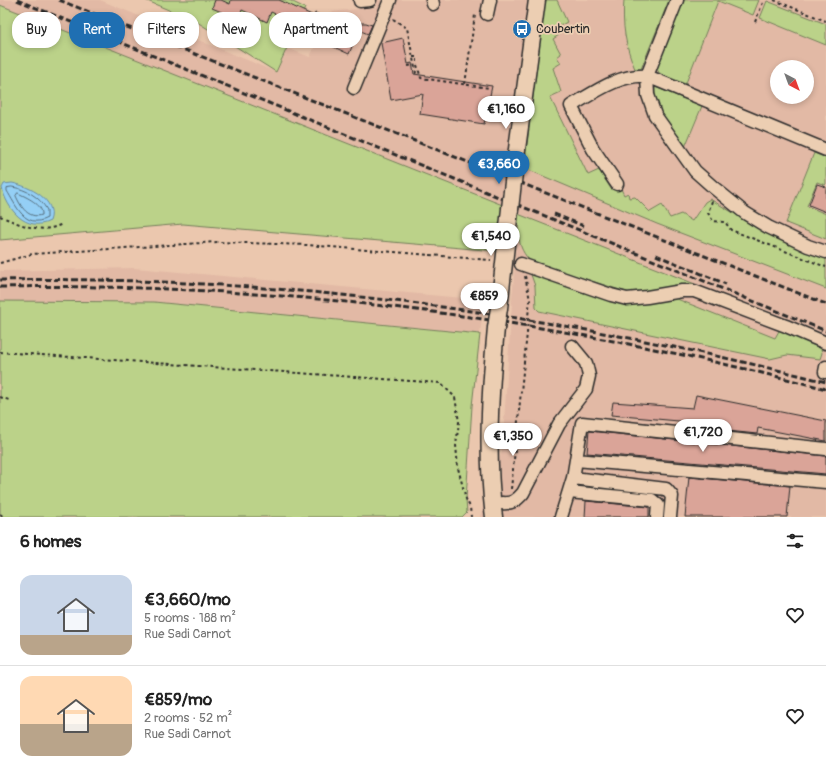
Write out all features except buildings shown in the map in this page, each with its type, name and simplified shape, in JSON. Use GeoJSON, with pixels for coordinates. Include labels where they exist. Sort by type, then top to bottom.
{"type":"FeatureCollection","features":[{"type":"Feature","properties":{"kind":"main road"},"geometry":{"type":"LineString","coordinates":[[523,98],[528,0]]}},
{"type":"Feature","properties":{"kind":"main road"},"geometry":{"type":"LineString","coordinates":[[494,517],[489,464],[488,427],[496,328],[523,98],[537,0]]}},
{"type":"Feature","properties":{"kind":"main road"},"geometry":{"type":"LineString","coordinates":[[490,401],[497,440],[505,508]]}},
{"type":"Feature","properties":{"kind":"lane"},"geometry":{"type":"LineString","coordinates":[[354,88],[390,0]]}},
{"type":"Feature","properties":{"kind":"lane"},"geometry":{"type":"LineString","coordinates":[[481,14],[490,0]]}},
{"type":"Feature","properties":{"kind":"lane"},"geometry":{"type":"LineString","coordinates":[[677,0],[647,76],[648,96],[655,115],[695,171],[717,191],[745,213],[768,226],[808,246],[826,252]]}},
{"type":"Feature","properties":{"kind":"lane"},"geometry":{"type":"LineString","coordinates":[[617,184],[592,149],[571,106],[616,80],[636,75],[647,76],[826,150]]}},
{"type":"Feature","properties":{"kind":"lane"},"geometry":{"type":"LineString","coordinates":[[521,264],[611,295],[627,299],[647,297],[682,290],[694,291],[826,343]]}},
{"type":"Feature","properties":{"kind":"lane"},"geometry":{"type":"LineString","coordinates":[[505,508],[517,500],[523,493],[559,424],[586,389],[589,376],[586,363],[572,346]]}},
{"type":"Feature","properties":{"kind":"lane"},"geometry":{"type":"LineString","coordinates":[[561,517],[573,478],[582,422],[826,450]]}},
{"type":"Feature","properties":{"kind":"lane"},"geometry":{"type":"LineString","coordinates":[[576,460],[826,482]]}},
{"type":"Feature","properties":{"kind":"lane"},"geometry":{"type":"LineString","coordinates":[[573,478],[666,489],[672,496],[670,517]]}},
{"type":"Feature","properties":{"kind":"lane"},"geometry":{"type":"LineString","coordinates":[[569,492],[652,500],[658,504],[657,517]]}},
{"type":"Feature","properties":{"kind":"path"},"geometry":{"type":"LineString","coordinates":[[755,22],[764,0]]}},
{"type":"Feature","properties":{"kind":"path"},"geometry":{"type":"LineString","coordinates":[[774,0],[826,21]]}},
{"type":"Feature","properties":{"kind":"path"},"geometry":{"type":"LineString","coordinates":[[465,84],[481,14]]}},
{"type":"Feature","properties":{"kind":"path"},"geometry":{"type":"LineString","coordinates":[[384,15],[407,28],[416,73],[419,74],[421,78],[489,88]]}},
{"type":"Feature","properties":{"kind":"path"},"geometry":{"type":"LineString","coordinates":[[413,57],[417,57],[416,65],[419,74]]}},
{"type":"Feature","properties":{"kind":"path"},"geometry":{"type":"LineString","coordinates":[[408,66],[414,65]]}},
{"type":"Feature","properties":{"kind":"path"},"geometry":{"type":"LineString","coordinates":[[717,191],[708,213],[713,221],[725,222],[731,230],[826,267]]}},
{"type":"Feature","properties":{"kind":"path"},"geometry":{"type":"LineString","coordinates":[[0,216],[16,223],[39,228],[49,229],[62,224]]}},
{"type":"Feature","properties":{"kind":"path"},"geometry":{"type":"LineString","coordinates":[[0,263],[32,254],[217,242],[306,245],[504,261]]}},
{"type":"Feature","properties":{"kind":"path"},"geometry":{"type":"LineString","coordinates":[[505,508],[527,333],[528,290],[521,264]]}},
{"type":"Feature","properties":{"kind":"path"},"geometry":{"type":"LineString","coordinates":[[0,352],[440,383],[455,397],[459,422],[456,445],[458,468],[466,499],[470,507],[471,517]]}},
{"type":"Feature","properties":{"kind":"path"},"geometry":{"type":"LineString","coordinates":[[0,397],[9,400]]}},
{"type":"Feature","properties":{"kind":"path"},"geometry":{"type":"LineString","coordinates":[[0,514],[4,517]]}},
{"type":"Feature","properties":{"kind":"shaded area"},"geometry":{"type":"Polygon","coordinates":[[[0,0],[100,0],[133,14],[133,48],[199,48],[199,40],[207,44],[207,48],[217,48],[276,72],[287,48],[310,57],[314,48],[362,48],[362,12],[330,12],[376,7],[375,0],[826,0],[826,517],[480,517],[502,451],[518,214],[524,168],[510,162],[505,206],[104,48],[125,48],[125,12],[69,12],[69,34],[61,31],[61,12],[13,12],[0,7],[0,0]]]}},
{"type":"Feature","properties":{"kind":"shaded area"},"geometry":{"type":"Polygon","coordinates":[[[135,268],[484,300],[480,334],[154,302],[0,301],[0,271],[135,268]]]}},
{"type":"Feature","properties":{"kind":"green space"},"geometry":{"type":"Polygon","coordinates":[[[145,0],[289,0],[305,8],[303,12],[269,12],[269,48],[287,48],[276,72],[238,48],[261,48],[261,12],[207,12],[207,28],[199,23],[199,12],[173,12],[145,0]]]}},
{"type":"Feature","properties":{"kind":"green space"},"geometry":{"type":"Polygon","coordinates":[[[545,0],[557,0],[567,22],[556,28],[559,35],[553,39],[561,54],[557,57],[561,63],[553,68],[561,92],[550,97],[588,175],[599,170],[611,189],[621,189],[624,195],[628,193],[629,198],[635,197],[650,212],[662,205],[670,218],[681,214],[692,221],[705,202],[710,199],[767,232],[826,258],[826,289],[657,224],[524,168],[545,0]]]}},
{"type":"Feature","properties":{"kind":"green space"},"geometry":{"type":"Polygon","coordinates":[[[624,0],[669,0],[641,69],[635,69],[629,52],[623,18],[624,0]]]}},
{"type":"Feature","properties":{"kind":"green space"},"geometry":{"type":"Polygon","coordinates":[[[681,0],[759,0],[753,15],[718,1],[684,88],[665,79],[659,73],[655,62],[681,0]]]}},
{"type":"Feature","properties":{"kind":"green space"},"geometry":{"type":"Polygon","coordinates":[[[767,1],[826,24],[826,45],[760,18],[767,1]]]}},
{"type":"Feature","properties":{"kind":"green space"},"geometry":{"type":"Polygon","coordinates":[[[0,5],[18,12],[12,12],[12,48],[61,48],[61,29],[69,32],[69,48],[108,48],[505,206],[496,251],[183,224],[0,240],[0,5]]]}},
{"type":"Feature","properties":{"kind":"green space"},"geometry":{"type":"Polygon","coordinates":[[[655,87],[702,106],[685,147],[660,112],[655,96],[655,87]]]}},
{"type":"Feature","properties":{"kind":"green space"},"geometry":{"type":"Polygon","coordinates":[[[814,153],[826,158],[826,184],[817,182],[807,206],[826,214],[826,239],[786,223],[814,153]]]}},
{"type":"Feature","properties":{"kind":"green space"},"geometry":{"type":"Polygon","coordinates":[[[518,214],[695,284],[633,294],[531,262],[523,251],[519,240],[518,214]]]}},
{"type":"Feature","properties":{"kind":"green space"},"geometry":{"type":"Polygon","coordinates":[[[529,269],[618,302],[672,297],[775,338],[780,329],[820,345],[822,353],[820,359],[787,355],[770,359],[539,311],[536,308],[535,286],[529,269]]]}},
{"type":"Feature","properties":{"kind":"green space"},"geometry":{"type":"Polygon","coordinates":[[[0,301],[154,302],[480,334],[472,406],[466,499],[467,512],[462,517],[0,517],[0,301]]]}},
{"type":"Feature","properties":{"kind":"water"},"geometry":{"type":"Polygon","coordinates":[[[12,183],[34,191],[46,201],[50,207],[50,221],[41,224],[33,224],[19,217],[13,211],[8,204],[2,188],[4,184],[12,183]]]}},
{"type":"Feature","properties":{"kind":"railway"},"geometry":{"type":"LineString","coordinates":[[17,0],[826,331]]}},
{"type":"Feature","properties":{"kind":"railway"},"geometry":{"type":"LineString","coordinates":[[59,0],[826,304]]}},
{"type":"Feature","properties":{"kind":"railway"},"geometry":{"type":"LineString","coordinates":[[554,214],[584,226]]}},
{"type":"Feature","properties":{"kind":"railway"},"geometry":{"type":"LineString","coordinates":[[656,255],[726,284]]}},
{"type":"Feature","properties":{"kind":"railway"},"geometry":{"type":"LineString","coordinates":[[0,280],[104,280],[209,284],[313,292],[416,304],[520,319],[623,337],[725,358],[826,382]]}},
{"type":"Feature","properties":{"kind":"railway"},"geometry":{"type":"LineString","coordinates":[[0,287],[104,287],[208,291],[312,299],[416,310],[520,325],[623,343],[725,364],[826,389]]}},
{"type":"Feature","properties":{"kind":"place","name":"Coubertin"},"geometry":{"type":"Point","coordinates":[522,29]}}]}
